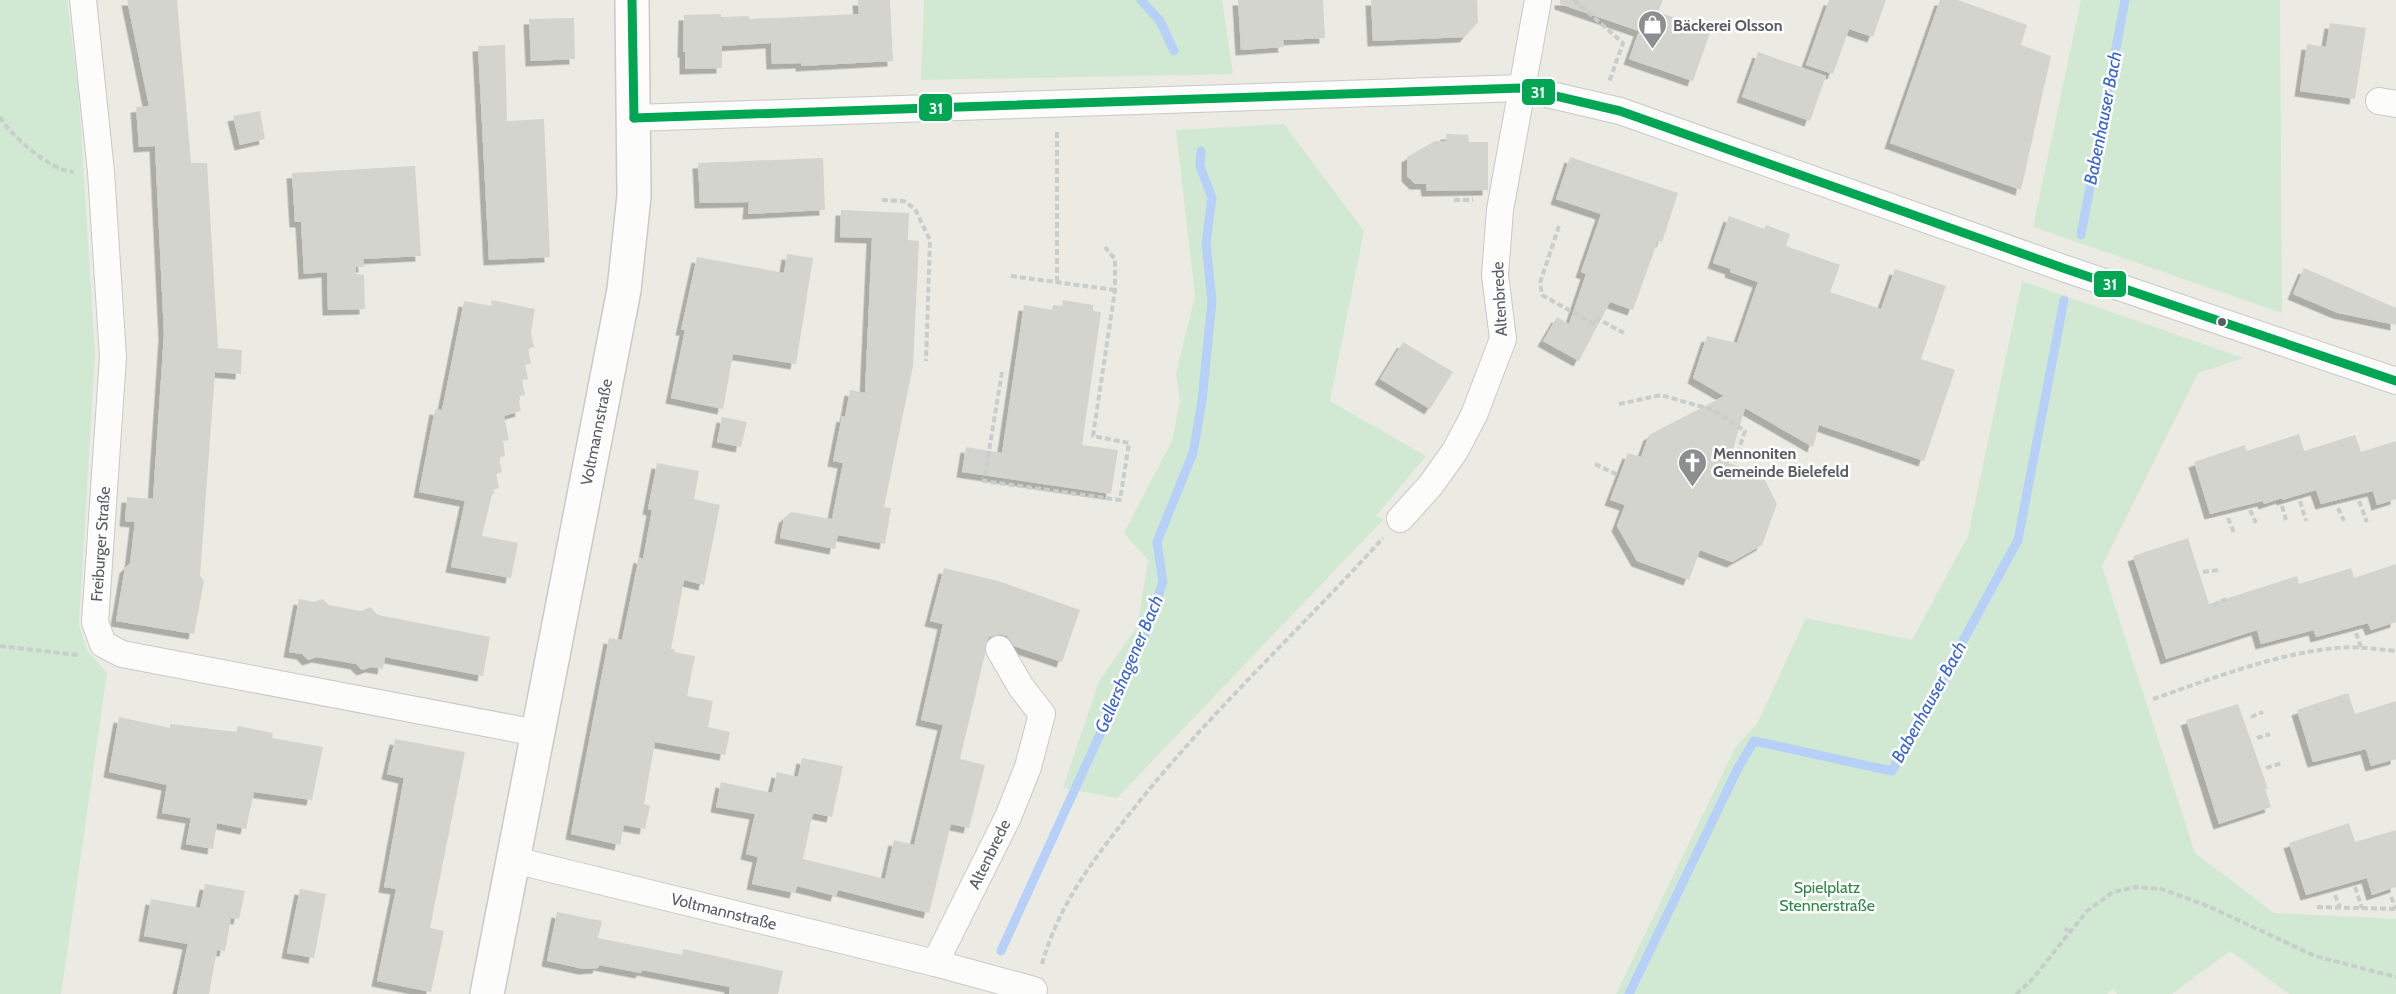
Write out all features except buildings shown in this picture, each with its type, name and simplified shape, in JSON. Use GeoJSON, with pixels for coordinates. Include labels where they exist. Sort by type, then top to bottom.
{"type":"FeatureCollection","features":[{"type":"Feature","properties":{"kind":"street","name":"Freiburger Straße"},"geometry":{"type":"LineString","coordinates":[[83,0],[101,172],[113,357],[95,622],[103,644]]}},
{"type":"Feature","properties":{"kind":"street","name":"Voltmannstraße"},"geometry":{"type":"LineString","coordinates":[[487,994],[619,323],[634,196],[632,0]]}},
{"type":"Feature","properties":{"kind":"street","name":"Altenbrede"},"geometry":{"type":"LineString","coordinates":[[1400,519],[1430,486],[1455,451],[1474,415],[1503,339],[1495,275],[1500,210],[1538,0]]}},
{"type":"Feature","properties":{"kind":"street"},"geometry":{"type":"LineString","coordinates":[[634,118],[1521,88],[1620,111],[2063,268],[2396,381]]}},
{"type":"Feature","properties":{"kind":"street"},"geometry":{"type":"LineString","coordinates":[[103,644],[122,654],[537,733]]}},
{"type":"Feature","properties":{"kind":"street","name":"Altenbrede"},"geometry":{"type":"LineString","coordinates":[[935,963],[1008,817],[1028,767],[1042,714],[1021,687],[999,649]]}},
{"type":"Feature","properties":{"kind":"street","name":"Voltmannstraße"},"geometry":{"type":"LineString","coordinates":[[513,860],[935,963]]}},
{"type":"Feature","properties":{"kind":"street"},"geometry":{"type":"LineString","coordinates":[[935,963],[1034,992]]}},
{"type":"Feature","properties":{"kind":"path"},"geometry":{"type":"LineString","coordinates":[[1574,0],[1623,43],[1600,106]]}},
{"type":"Feature","properties":{"kind":"path"},"geometry":{"type":"LineString","coordinates":[[1058,105],[1058,282]]}},
{"type":"Feature","properties":{"kind":"path"},"geometry":{"type":"LineString","coordinates":[[0,117],[4,125],[40,157],[69,172],[101,172]]}},
{"type":"Feature","properties":{"kind":"path"},"geometry":{"type":"LineString","coordinates":[[882,200],[904,201],[915,209],[930,240],[926,361]]}},
{"type":"Feature","properties":{"kind":"path"},"geometry":{"type":"LineString","coordinates":[[1559,226],[1540,283],[1542,295],[1594,324],[1598,319],[1624,333]]}},
{"type":"Feature","properties":{"kind":"path"},"geometry":{"type":"LineString","coordinates":[[1002,372],[984,481],[1120,500],[1129,443],[1093,436],[1114,290],[1115,259],[1105,247]]}},
{"type":"Feature","properties":{"kind":"path"},"geometry":{"type":"LineString","coordinates":[[1011,276],[1114,290]]}},
{"type":"Feature","properties":{"kind":"path"},"geometry":{"type":"LineString","coordinates":[[1619,404],[1661,395],[1713,410],[1745,430],[1734,465]]}},
{"type":"Feature","properties":{"kind":"path"},"geometry":{"type":"LineString","coordinates":[[1595,464],[1620,476]]}},
{"type":"Feature","properties":{"kind":"path"},"geometry":{"type":"LineString","coordinates":[[2300,501],[2306,521]]}},
{"type":"Feature","properties":{"kind":"path"},"geometry":{"type":"LineString","coordinates":[[2359,501],[2367,522]]}},
{"type":"Feature","properties":{"kind":"path"},"geometry":{"type":"LineString","coordinates":[[2282,506],[2286,520]]}},
{"type":"Feature","properties":{"kind":"path"},"geometry":{"type":"LineString","coordinates":[[2338,508],[2344,521]]}},
{"type":"Feature","properties":{"kind":"path"},"geometry":{"type":"LineString","coordinates":[[2250,510],[2256,523]]}},
{"type":"Feature","properties":{"kind":"path"},"geometry":{"type":"LineString","coordinates":[[2228,518],[2234,534]]}},
{"type":"Feature","properties":{"kind":"path"},"geometry":{"type":"LineString","coordinates":[[1034,992],[1046,948],[1059,918],[1077,882],[1107,842],[1154,783],[1208,722],[1338,588],[1400,519]]}},
{"type":"Feature","properties":{"kind":"path"},"geometry":{"type":"LineString","coordinates":[[2203,572],[2219,570]]}},
{"type":"Feature","properties":{"kind":"path"},"geometry":{"type":"LineString","coordinates":[[2213,605],[2226,599]]}},
{"type":"Feature","properties":{"kind":"path"},"geometry":{"type":"LineString","coordinates":[[2356,633],[2361,647]]}},
{"type":"Feature","properties":{"kind":"path"},"geometry":{"type":"LineString","coordinates":[[0,646],[75,656],[103,644]]}},
{"type":"Feature","properties":{"kind":"path"},"geometry":{"type":"LineString","coordinates":[[2153,699],[2276,659],[2335,648],[2361,647],[2396,651]]}},
{"type":"Feature","properties":{"kind":"path"},"geometry":{"type":"LineString","coordinates":[[2251,717],[2263,712]]}},
{"type":"Feature","properties":{"kind":"path"},"geometry":{"type":"LineString","coordinates":[[2257,738],[2270,734]]}},
{"type":"Feature","properties":{"kind":"path"},"geometry":{"type":"LineString","coordinates":[[2266,768],[2282,763]]}},
{"type":"Feature","properties":{"kind":"path"},"geometry":{"type":"LineString","coordinates":[[2016,994],[2030,982],[2087,911],[2113,892],[2136,886],[2162,889],[2210,906],[2315,956],[2396,977]]}},
{"type":"Feature","properties":{"kind":"path"},"geometry":{"type":"LineString","coordinates":[[2355,887],[2362,908]]}},
{"type":"Feature","properties":{"kind":"path"},"geometry":{"type":"LineString","coordinates":[[2335,895],[2340,907]]}},
{"type":"Feature","properties":{"kind":"path"},"geometry":{"type":"LineString","coordinates":[[2317,907],[2396,909],[2391,897]]}},
{"type":"Feature","properties":{"kind":"path"},"geometry":{"type":"LineString","coordinates":[[2065,928],[2070,932]]}},
{"type":"Feature","properties":{"kind":"green space"},"geometry":{"type":"Polygon","coordinates":[[[0,0],[67,0],[79,97],[95,354],[79,624],[87,651],[107,673],[61,994],[0,994],[0,0]]]}},
{"type":"Feature","properties":{"kind":"green space"},"geometry":{"type":"Polygon","coordinates":[[[924,0],[1222,0],[1233,74],[921,80],[924,0]]]}},
{"type":"Feature","properties":{"kind":"green space"},"geometry":{"type":"Polygon","coordinates":[[[2081,0],[2280,0],[2282,313],[2033,227],[2081,0]]]}},
{"type":"Feature","properties":{"kind":"green space"},"geometry":{"type":"Polygon","coordinates":[[[1284,124],[1364,231],[1330,401],[1426,456],[1376,516],[1383,520],[1117,798],[1063,788],[1099,681],[1137,627],[1148,560],[1124,533],[1172,441],[1180,401],[1176,374],[1195,296],[1176,130],[1284,124]]]}},
{"type":"Feature","properties":{"kind":"green space","name":"Spielplatz Stennerstraße"},"geometry":{"type":"Polygon","coordinates":[[[2022,281],[2244,358],[2198,373],[2102,566],[2195,853],[2274,913],[2396,919],[2396,994],[2289,994],[2230,951],[2172,994],[2117,994],[2113,989],[2107,994],[1616,994],[1736,746],[1757,724],[1806,618],[1912,640],[1968,536],[2022,281]]]}},
{"type":"Feature","properties":{"kind":"waterway","name":"Gellershagener Bach"},"geometry":{"type":"LineString","coordinates":[[1141,0],[1160,21],[1174,51]]}},
{"type":"Feature","properties":{"kind":"waterway","name":"Babenhauser Bach"},"geometry":{"type":"LineString","coordinates":[[2081,235],[2125,0]]}},
{"type":"Feature","properties":{"kind":"waterway","name":"Gellershagener Bach"},"geometry":{"type":"LineString","coordinates":[[1001,951],[1144,638],[1163,582],[1157,542],[1193,453],[1202,401],[1212,301],[1206,243],[1212,198],[1200,166],[1201,151]]}},
{"type":"Feature","properties":{"kind":"waterway","name":"Babenhauser Bach"},"geometry":{"type":"LineString","coordinates":[[1629,994],[1738,768],[1754,741],[1892,771],[2018,540],[2064,300]]}},
{"type":"Feature","properties":{"kind":"transit line","name":"31"},"geometry":{"type":"LineString","coordinates":[[632,0],[634,118]]}},
{"type":"Feature","properties":{"kind":"transit line","name":"31"},"geometry":{"type":"LineString","coordinates":[[634,118],[1521,88],[1620,111],[2063,268],[2396,381]]}},
{"type":"Feature","properties":{"kind":"place","name":"Bäckerei Olsson"},"geometry":{"type":"Point","coordinates":[1652,50]}},
{"type":"Feature","properties":{"kind":"place","name":"Mennoniten Gemeinde Bielefeld"},"geometry":{"type":"Point","coordinates":[1692,488]}}]}
